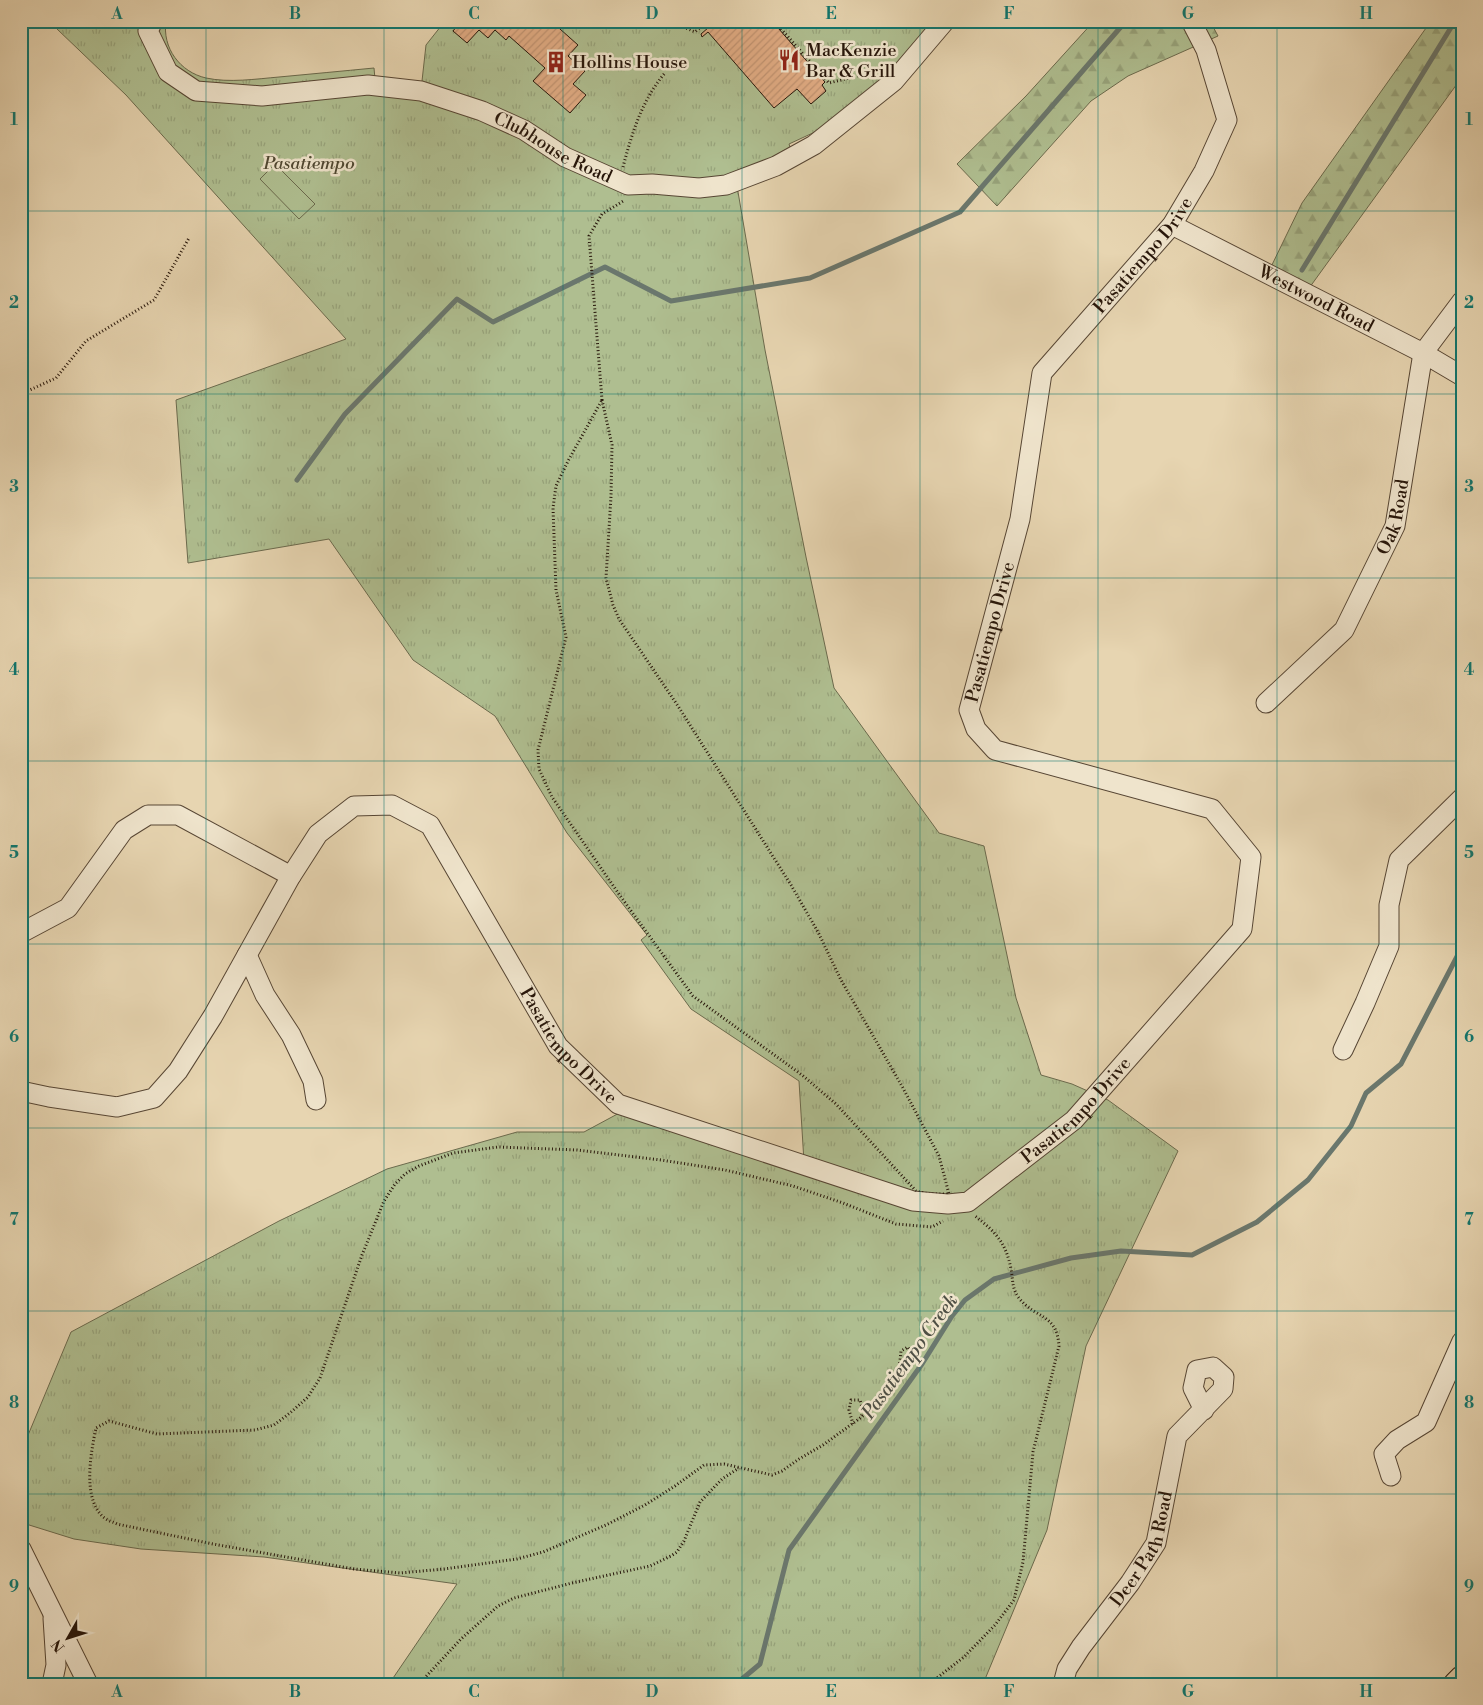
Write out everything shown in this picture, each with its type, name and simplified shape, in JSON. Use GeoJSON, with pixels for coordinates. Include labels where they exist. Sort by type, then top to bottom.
{"type":"FeatureCollection","features":[{"type":"Feature","properties":{"kind":"main road"},"geometry":{"type":"LineString","coordinates":[[1456,1684],[1462,1678]]}},
{"type":"Feature","properties":{"kind":"street","name":"Clubhouse Road"},"geometry":{"type":"LineString","coordinates":[[153,21],[148,31],[168,72],[196,91],[262,96],[368,85],[421,91],[482,111],[524,130],[565,157],[628,185],[652,184],[699,188],[726,184],[776,166],[814,145],[894,81],[946,21]]}},
{"type":"Feature","properties":{"kind":"street","name":"Pasatiempo Drive"},"geometry":{"type":"LineString","coordinates":[[21,1091],[117,1107],[154,1098],[178,1071],[213,1016],[290,876],[318,834],[354,806],[392,805],[430,825],[558,1046],[618,1104],[914,1201],[948,1199],[968,1202],[1074,1120],[1242,928],[1251,857],[1212,809],[995,750],[976,729],[969,710],[1020,519],[1042,373],[1172,224],[1204,171],[1227,120],[1206,50],[1191,21]]}},
{"type":"Feature","properties":{"kind":"street","name":"Westwood Road"},"geometry":{"type":"LineString","coordinates":[[1172,224],[1423,353],[1462,376]]}},
{"type":"Feature","properties":{"kind":"street","name":"Oak Road"},"geometry":{"type":"LineString","coordinates":[[1266,703],[1344,630],[1395,526],[1423,353],[1462,301]]}},
{"type":"Feature","properties":{"kind":"street"},"geometry":{"type":"LineString","coordinates":[[1343,1050],[1389,946],[1388,905],[1399,860],[1462,798]]}},
{"type":"Feature","properties":{"kind":"street"},"geometry":{"type":"LineString","coordinates":[[21,933],[68,908],[124,830],[148,816],[178,815],[290,876]]}},
{"type":"Feature","properties":{"kind":"street"},"geometry":{"type":"LineString","coordinates":[[247,955],[265,995],[291,1035],[313,1081],[316,1100]]}},
{"type":"Feature","properties":{"kind":"street"},"geometry":{"type":"LineString","coordinates":[[1392,1476],[1384,1454],[1397,1440],[1426,1422],[1462,1341]]}},
{"type":"Feature","properties":{"kind":"street","name":"Deer Path Road"},"geometry":{"type":"LineString","coordinates":[[1063,1684],[1067,1669],[1081,1647],[1130,1583],[1156,1544],[1177,1436],[1204,1410]]}},
{"type":"Feature","properties":{"kind":"street"},"geometry":{"type":"LineString","coordinates":[[21,1549],[88,1684]]}},
{"type":"Feature","properties":{"kind":"street"},"geometry":{"type":"LineString","coordinates":[[52,1609],[56,1665],[52,1684]]}},
{"type":"Feature","properties":{"kind":"path"},"geometry":{"type":"LineString","coordinates":[[679,21],[684,27],[695,32],[708,21]]}},
{"type":"Feature","properties":{"kind":"path"},"geometry":{"type":"LineString","coordinates":[[774,21],[829,83],[879,70]]}},
{"type":"Feature","properties":{"kind":"path"},"geometry":{"type":"LineString","coordinates":[[665,73],[643,106],[631,135],[622,171],[631,196],[602,214],[589,236],[602,400],[612,445],[606,578],[619,619],[678,706],[792,885],[818,932],[841,980],[903,1088],[939,1156],[948,1199],[947,1213],[943,1221],[932,1227],[896,1224],[844,1202],[792,1186],[725,1170],[661,1160],[577,1150],[498,1146],[453,1153],[419,1166],[405,1174],[395,1184],[384,1201],[362,1254],[320,1378],[308,1396],[290,1413],[274,1425],[255,1430],[157,1434],[109,1421],[96,1428],[90,1457],[90,1489],[95,1505],[104,1518],[117,1524],[213,1544],[354,1569],[400,1573],[484,1564],[543,1552],[606,1525],[645,1505],[704,1465],[724,1464],[772,1475],[782,1471],[853,1424],[889,1393],[899,1370],[912,1355],[908,1347],[901,1351],[899,1370]]}},
{"type":"Feature","properties":{"kind":"path"},"geometry":{"type":"LineString","coordinates":[[21,394],[56,378],[86,341],[154,300],[189,238]]}},
{"type":"Feature","properties":{"kind":"path"},"geometry":{"type":"LineString","coordinates":[[602,400],[556,486],[553,508],[556,590],[566,637],[538,750],[539,769],[552,797],[575,831],[693,996],[802,1075],[836,1104],[916,1192],[948,1199]]}},
{"type":"Feature","properties":{"kind":"path"},"geometry":{"type":"LineString","coordinates":[[929,1684],[964,1657],[995,1625],[1014,1600],[1023,1562],[1033,1452],[1059,1346],[1059,1336],[1054,1326],[1042,1315],[1028,1307],[1019,1298],[1012,1286],[1011,1269],[1000,1239],[992,1229],[973,1215]]}},
{"type":"Feature","properties":{"kind":"path"},"geometry":{"type":"LineString","coordinates":[[853,1424],[849,1410],[851,1400],[860,1400],[864,1411],[861,1418]]}},
{"type":"Feature","properties":{"kind":"path"},"geometry":{"type":"LineString","coordinates":[[420,1684],[461,1639],[498,1606],[514,1598],[650,1566],[677,1552],[684,1541],[700,1502],[722,1479],[740,1468]]}},
{"type":"Feature","properties":{"kind":"green space","name":"Pasatiempo"},"geometry":{"type":"Polygon","coordinates":[[[61,21],[166,21],[167,40],[175,57],[188,70],[206,78],[242,80],[374,68],[376,90],[421,90],[426,45],[445,21],[945,21],[920,51],[830,125],[789,144],[790,147],[771,158],[737,186],[765,350],[834,688],[939,833],[984,846],[1016,998],[1041,1075],[1072,1084],[1108,1100],[1178,1151],[1086,1346],[1047,1530],[983,1684],[389,1684],[457,1584],[264,1557],[141,1549],[74,1539],[26,1524],[21,1516],[21,1452],[71,1332],[279,1221],[387,1169],[517,1132],[584,1132],[636,1104],[804,1162],[799,1081],[691,1009],[641,940],[647,935],[567,833],[495,716],[413,660],[329,539],[188,563],[176,400],[346,339],[126,95],[57,29],[61,21]]]}},
{"type":"Feature","properties":{"kind":"green space"},"geometry":{"type":"Polygon","coordinates":[[[1094,21],[1210,21],[1218,36],[1128,76],[1091,101],[997,206],[957,164],[1026,96],[1094,21]]]}},
{"type":"Feature","properties":{"kind":"green space"},"geometry":{"type":"Polygon","coordinates":[[[1431,21],[1462,21],[1462,77],[1307,291],[1269,271],[1302,203],[1431,21]]]}},
{"type":"Feature","properties":{"kind":"green space"},"geometry":{"type":"Polygon","coordinates":[[[275,164],[315,204],[299,219],[260,179],[275,164]]]}},
{"type":"Feature","properties":{"kind":"building","name":"Hollins House"},"geometry":{"type":"Polygon","coordinates":[[[461,21],[551,21],[578,45],[568,56],[585,71],[573,84],[586,95],[570,113],[533,81],[545,68],[509,36],[506,40],[495,30],[488,38],[479,30],[467,43],[453,31],[461,21]]]}},
{"type":"Feature","properties":{"kind":"building"},"geometry":{"type":"Polygon","coordinates":[[[716,21],[772,21],[825,82],[822,85],[826,91],[811,104],[797,89],[774,108],[708,32],[702,37],[701,34],[716,21]]]}},
{"type":"Feature","properties":{"kind":"waterway"},"geometry":{"type":"LineString","coordinates":[[297,480],[345,414],[457,299],[493,322],[605,267],[671,301],[810,278],[960,212],[1126,21]]}},
{"type":"Feature","properties":{"kind":"waterway"},"geometry":{"type":"LineString","coordinates":[[1302,270],[1455,21]]}},
{"type":"Feature","properties":{"kind":"waterway","name":"Pasatiempo Creek"},"geometry":{"type":"LineString","coordinates":[[736,1684],[760,1664],[789,1550],[922,1364],[952,1316],[965,1300],[994,1279],[1071,1258],[1121,1251],[1192,1255],[1257,1222],[1308,1180],[1351,1126],[1366,1093],[1401,1064],[1462,947]]}},
{"type":"Feature","properties":{"kind":"place","name":"MacKenzie Bar & Grill"},"geometry":{"type":"Point","coordinates":[789,60]}},
{"type":"Feature","properties":{"kind":"place","name":"Hollins House"},"geometry":{"type":"Point","coordinates":[556,62]}}]}
